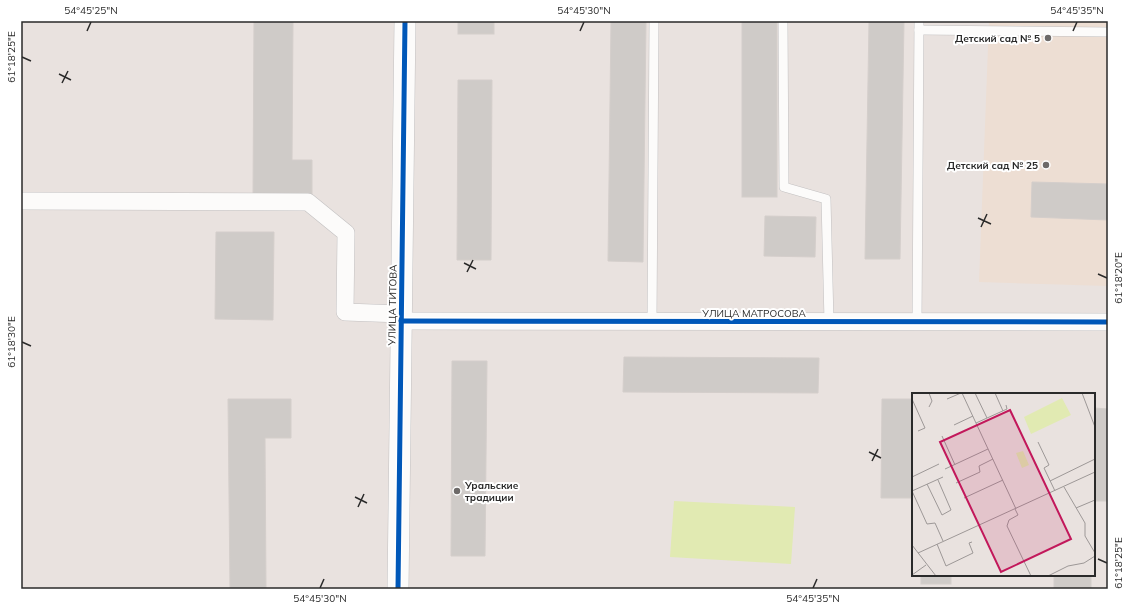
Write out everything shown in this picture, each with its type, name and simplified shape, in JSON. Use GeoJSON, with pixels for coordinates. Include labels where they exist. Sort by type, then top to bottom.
{"type":"FeatureCollection","features":[{"type":"Feature","properties":{"kind":"street","name":"УЛИЦА ТИТОВА"},"geometry":{"type":"LineString","coordinates":[[398,589],[404,21]]}},
{"type":"Feature","properties":{"kind":"street","name":"УЛИЦА МАТРОСОВА"},"geometry":{"type":"LineString","coordinates":[[21,201],[308,202],[346,233],[345,312],[401,318],[652,322],[1108,322]]}},
{"type":"Feature","properties":{"kind":"lane"},"geometry":{"type":"LineString","coordinates":[[652,322],[654,21]]}},
{"type":"Feature","properties":{"kind":"lane"},"geometry":{"type":"LineString","coordinates":[[783,21],[784,187],[826,199],[829,322]]}},
{"type":"Feature","properties":{"kind":"lane"},"geometry":{"type":"LineString","coordinates":[[917,322],[919,25],[1108,32]]}},
{"type":"Feature","properties":{"kind":"shaded area","name":"Детский сад № 25"},"geometry":{"type":"Polygon","coordinates":[[[989,21],[1108,21],[1108,286],[979,282],[989,21]]]}},
{"type":"Feature","properties":{"kind":"green space"},"geometry":{"type":"Polygon","coordinates":[[[674,501],[795,507],[791,564],[670,557],[674,501]]]}},
{"type":"Feature","properties":{"kind":"building"},"geometry":{"type":"Polygon","coordinates":[[[254,21],[293,21],[292,160],[312,160],[312,199],[253,198],[254,21]]]}},
{"type":"Feature","properties":{"kind":"building"},"geometry":{"type":"Polygon","coordinates":[[[458,21],[494,21],[494,34],[458,34],[458,21]]]}},
{"type":"Feature","properties":{"kind":"building"},"geometry":{"type":"Polygon","coordinates":[[[611,21],[646,21],[643,262],[608,261],[611,21]]]}},
{"type":"Feature","properties":{"kind":"building"},"geometry":{"type":"Polygon","coordinates":[[[742,21],[777,21],[777,197],[742,197],[742,21]]]}},
{"type":"Feature","properties":{"kind":"building"},"geometry":{"type":"Polygon","coordinates":[[[869,21],[904,21],[900,259],[865,259],[869,21]]]}},
{"type":"Feature","properties":{"kind":"building"},"geometry":{"type":"Polygon","coordinates":[[[458,80],[492,80],[491,260],[457,260],[458,80]]]}},
{"type":"Feature","properties":{"kind":"building"},"geometry":{"type":"Polygon","coordinates":[[[1032,182],[1108,184],[1108,220],[1031,217],[1032,182]]]}},
{"type":"Feature","properties":{"kind":"building"},"geometry":{"type":"Polygon","coordinates":[[[765,216],[816,217],[815,257],[764,256],[765,216]]]}},
{"type":"Feature","properties":{"kind":"building"},"geometry":{"type":"Polygon","coordinates":[[[216,232],[274,232],[273,320],[215,319],[216,232]]]}},
{"type":"Feature","properties":{"kind":"building"},"geometry":{"type":"Polygon","coordinates":[[[624,357],[819,358],[818,393],[623,392],[624,357]]]}},
{"type":"Feature","properties":{"kind":"building"},"geometry":{"type":"Polygon","coordinates":[[[452,361],[487,361],[485,556],[451,556],[452,361]]]}},
{"type":"Feature","properties":{"kind":"building"},"geometry":{"type":"Polygon","coordinates":[[[228,399],[291,399],[291,438],[265,438],[266,589],[230,589],[228,399]]]}},
{"type":"Feature","properties":{"kind":"building"},"geometry":{"type":"Polygon","coordinates":[[[882,399],[912,399],[912,498],[881,498],[882,399]]]}},
{"type":"Feature","properties":{"kind":"building"},"geometry":{"type":"Polygon","coordinates":[[[1095,408],[1108,409],[1108,501],[1095,501],[1095,408]]]}},
{"type":"Feature","properties":{"kind":"building"},"geometry":{"type":"Polygon","coordinates":[[[921,576],[951,576],[951,584],[921,584],[921,576]]]}},
{"type":"Feature","properties":{"kind":"building"},"geometry":{"type":"Polygon","coordinates":[[[1054,576],[1091,576],[1091,589],[1054,589],[1054,576]]]}},
{"type":"Feature","properties":{"kind":"cycle path"},"geometry":{"type":"LineString","coordinates":[[398,589],[405,21]]}},
{"type":"Feature","properties":{"kind":"cycle path"},"geometry":{"type":"LineString","coordinates":[[401,321],[1108,322]]}},
{"type":"Feature","properties":{"kind":"place","name":"Детский сад № 5"},"geometry":{"type":"Point","coordinates":[1048,38]}},
{"type":"Feature","properties":{"kind":"place","name":"Детский сад № 25"},"geometry":{"type":"Point","coordinates":[1046,165]}},
{"type":"Feature","properties":{"kind":"place","name":"Уральские традиции"},"geometry":{"type":"Point","coordinates":[457,491]}}]}
